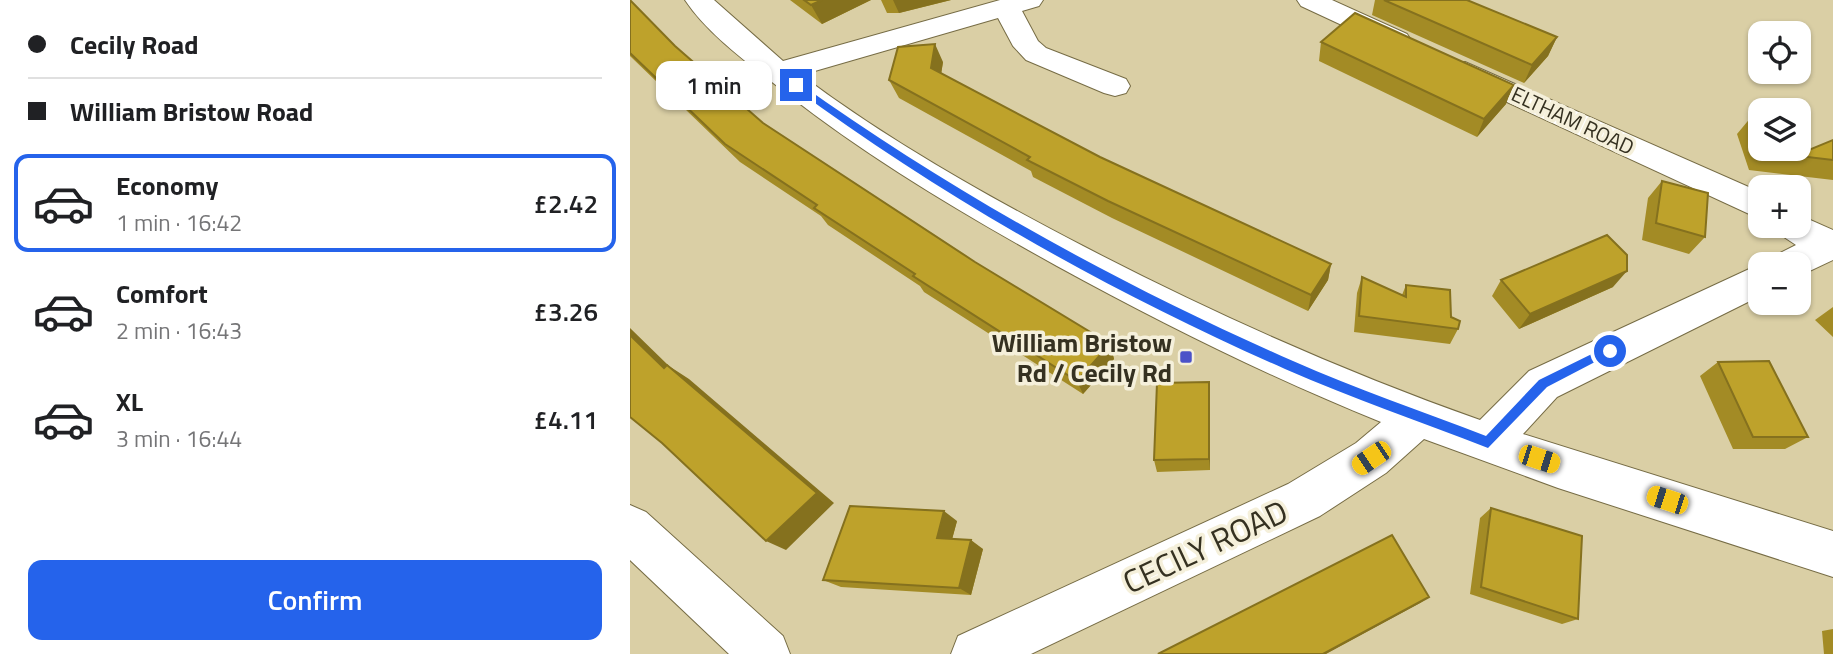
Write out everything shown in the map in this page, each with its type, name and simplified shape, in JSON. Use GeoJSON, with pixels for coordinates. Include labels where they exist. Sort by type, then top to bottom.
{"type":"FeatureCollection","features":[{"type":"Feature","properties":{"kind":"street"},"geometry":{"type":"LineString","coordinates":[[698,0],[777,72],[872,140],[982,208],[1117,282],[1290,365],[1419,416],[1488,442],[1833,554]]}},
{"type":"Feature","properties":{"kind":"street","name":"ELTHAM ROAD"},"geometry":{"type":"LineString","coordinates":[[1310,0],[1748,200]]}},
{"type":"Feature","properties":{"kind":"street"},"geometry":{"type":"LineString","coordinates":[[777,72],[1018,3],[1027,46],[1036,54],[1115,86]]}},
{"type":"Feature","properties":{"kind":"street"},"geometry":{"type":"LineString","coordinates":[[1811,235],[1830,246]]}},
{"type":"Feature","properties":{"kind":"street"},"geometry":{"type":"LineString","coordinates":[[1811,255],[1830,246]]}},
{"type":"Feature","properties":{"kind":"street"},"geometry":{"type":"LineString","coordinates":[[1488,442],[1543,384],[1748,285]]}},
{"type":"Feature","properties":{"kind":"street","name":"CECILY ROAD"},"geometry":{"type":"LineString","coordinates":[[976,654],[1304,500],[1371,458],[1419,416]]}},
{"type":"Feature","properties":{"kind":"street"},"geometry":{"type":"LineString","coordinates":[[630,528],[765,654]]}},
{"type":"Feature","properties":{"kind":"building"},"geometry":{"type":"Polygon","coordinates":[[[630,0],[675,46],[763,123],[975,262],[1110,344],[1077,381],[913,276],[915,274],[814,208],[817,205],[725,144],[630,53],[630,0]]]}},
{"type":"Feature","properties":{"kind":"building"},"geometry":{"type":"Polygon","coordinates":[[[804,0],[822,0],[811,5],[804,0]]]}},
{"type":"Feature","properties":{"kind":"building"},"geometry":{"type":"Polygon","coordinates":[[[1384,0],[1467,0],[1557,37],[1532,65],[1384,0]]]}},
{"type":"Feature","properties":{"kind":"building"},"geometry":{"type":"Polygon","coordinates":[[[1355,13],[1514,85],[1484,119],[1321,42],[1355,13]]]}},
{"type":"Feature","properties":{"kind":"building"},"geometry":{"type":"Polygon","coordinates":[[[935,44],[931,68],[1100,157],[1331,264],[1311,295],[1108,201],[1027,160],[1030,157],[889,80],[898,47],[935,44]]]}},
{"type":"Feature","properties":{"kind":"building"},"geometry":{"type":"Polygon","coordinates":[[[1833,140],[1833,160],[1811,157],[1811,149],[1833,140]]]}},
{"type":"Feature","properties":{"kind":"building"},"geometry":{"type":"Polygon","coordinates":[[[1662,181],[1708,193],[1705,237],[1656,223],[1662,181]]]}},
{"type":"Feature","properties":{"kind":"building"},"geometry":{"type":"Polygon","coordinates":[[[1607,235],[1627,255],[1627,271],[1530,314],[1501,280],[1607,235]]]}},
{"type":"Feature","properties":{"kind":"building"},"geometry":{"type":"Polygon","coordinates":[[[1362,277],[1406,297],[1406,285],[1450,290],[1451,317],[1460,321],[1458,329],[1359,316],[1362,277]]]}},
{"type":"Feature","properties":{"kind":"building"},"geometry":{"type":"Polygon","coordinates":[[[630,335],[664,368],[667,365],[817,493],[766,541],[662,443],[630,417],[630,335]]]}},
{"type":"Feature","properties":{"kind":"building"},"geometry":{"type":"Polygon","coordinates":[[[1769,361],[1808,437],[1753,437],[1718,362],[1769,361]]]}},
{"type":"Feature","properties":{"kind":"building"},"geometry":{"type":"Polygon","coordinates":[[[1209,382],[1209,459],[1154,460],[1157,383],[1209,382]]]}},
{"type":"Feature","properties":{"kind":"building"},"geometry":{"type":"Polygon","coordinates":[[[850,506],[944,511],[937,538],[971,540],[959,588],[823,580],[850,506]]]}},
{"type":"Feature","properties":{"kind":"building"},"geometry":{"type":"Polygon","coordinates":[[[1491,508],[1582,536],[1578,619],[1481,587],[1491,508]]]}},
{"type":"Feature","properties":{"kind":"building"},"geometry":{"type":"Polygon","coordinates":[[[1392,535],[1429,597],[1323,654],[1158,654],[1392,535]]]}},
{"type":"Feature","properties":{"kind":"place","name":"William Bristow Rd / Cecily Rd"},"geometry":{"type":"Point","coordinates":[1186,357]}},
{"type":"Feature","properties":{"kind":"route"},"geometry":{"type":"LineString","coordinates":[[796,85],[872,140],[982,208],[1117,282],[1290,365],[1488,442],[1543,384],[1610,351]]}}]}
